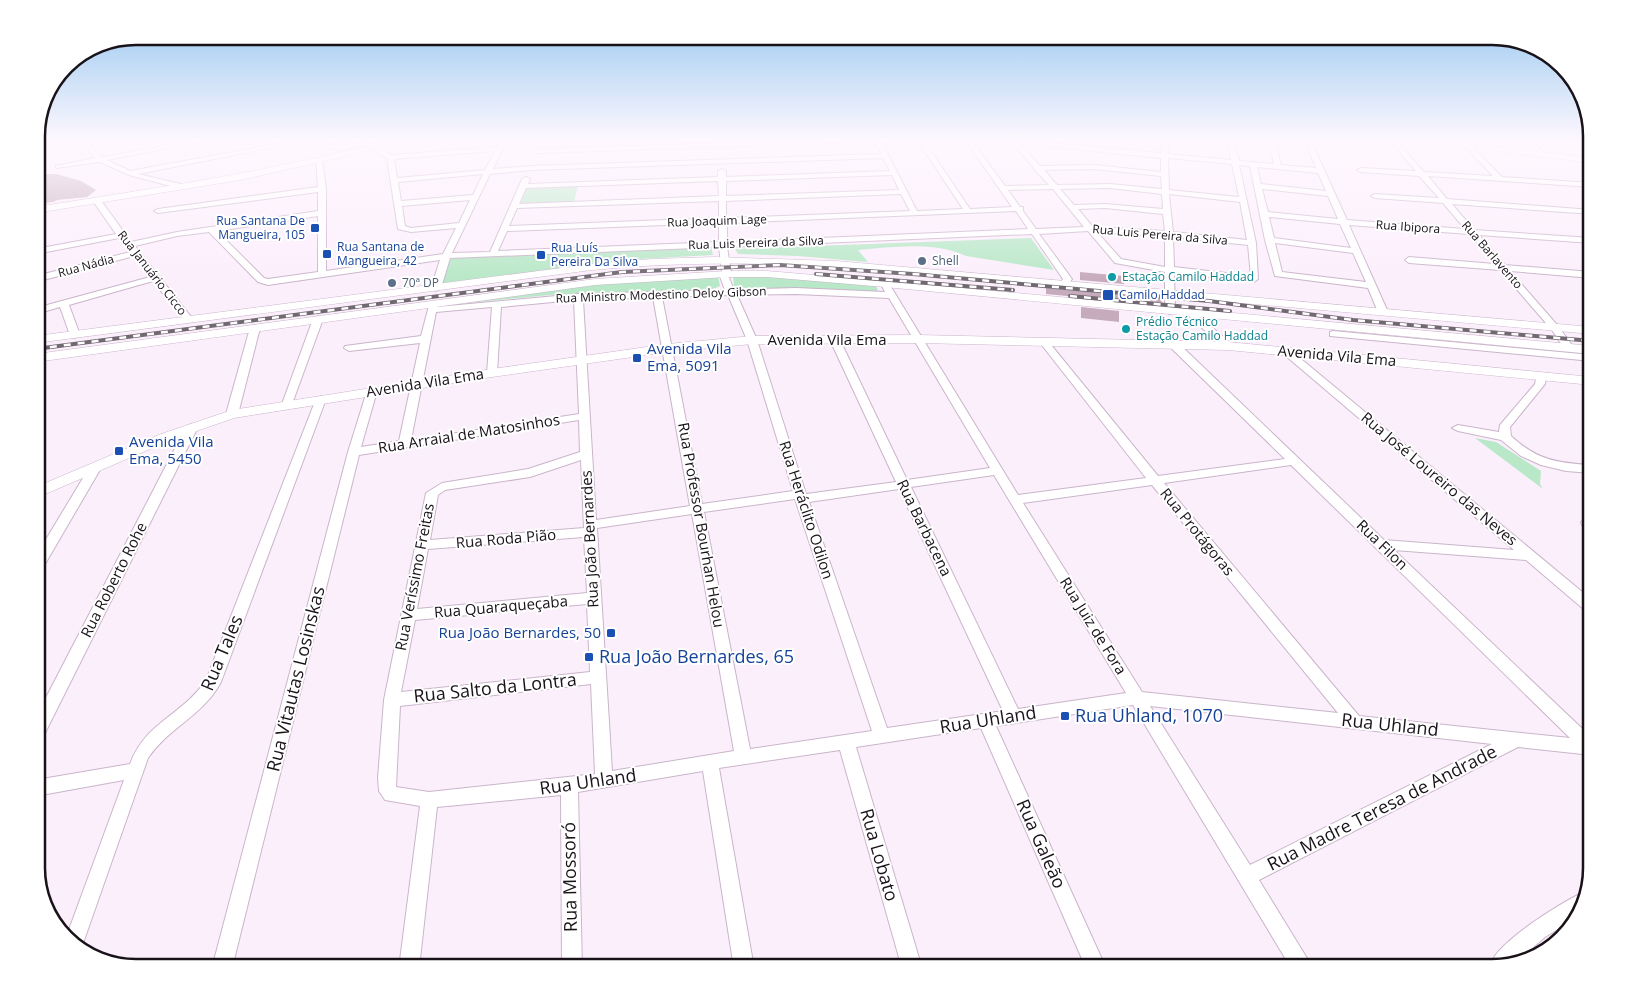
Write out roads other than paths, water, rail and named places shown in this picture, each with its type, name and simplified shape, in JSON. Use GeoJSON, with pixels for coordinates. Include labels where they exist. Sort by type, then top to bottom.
{"type":"FeatureCollection","features":[{"type":"Feature","properties":{"kind":"main road"},"geometry":{"type":"LineString","coordinates":[[45,209],[178,188]]}},
{"type":"Feature","properties":{"kind":"main road"},"geometry":{"type":"LineString","coordinates":[[45,357],[318,319],[436,300],[592,267],[665,260],[724,258],[836,264],[1583,330]]}},
{"type":"Feature","properties":{"kind":"main road"},"geometry":{"type":"LineString","coordinates":[[750,274],[744,267],[754,259]]}},
{"type":"Feature","properties":{"kind":"main road"},"geometry":{"type":"LineString","coordinates":[[45,339],[189,320],[436,300],[692,272],[700,267],[695,263],[665,260]]}},
{"type":"Feature","properties":{"kind":"main road"},"geometry":{"type":"LineString","coordinates":[[595,282],[727,280],[750,274],[885,284],[1583,349]]}},
{"type":"Feature","properties":{"kind":"main road"},"geometry":{"type":"LineString","coordinates":[[1258,319],[1274,314],[1270,302]]}},
{"type":"Feature","properties":{"kind":"main road","name":"Avenida Vila Ema"},"geometry":{"type":"LineString","coordinates":[[45,489],[192,426],[232,414],[416,384],[583,360],[668,348],[752,340],[918,339],[1172,343],[1285,351],[1583,380]]}},
{"type":"Feature","properties":{"kind":"main road","name":"Avenida Vila Ema"},"geometry":{"type":"LineString","coordinates":[[45,494],[68,484],[79,476]]}},
{"type":"Feature","properties":{"kind":"street"},"geometry":{"type":"LineString","coordinates":[[156,192],[159,188]]}},
{"type":"Feature","properties":{"kind":"street"},"geometry":{"type":"LineString","coordinates":[[395,188],[401,227],[404,229],[462,225]]}},
{"type":"Feature","properties":{"kind":"street"},"geometry":{"type":"LineString","coordinates":[[404,444],[425,339],[447,256],[479,188]]}},
{"type":"Feature","properties":{"kind":"street"},"geometry":{"type":"LineString","coordinates":[[493,254],[522,188]]}},
{"type":"Feature","properties":{"kind":"street","name":"Rua Heráclito Odilon"},"geometry":{"type":"LineString","coordinates":[[722,188],[724,258],[727,280],[752,340],[801,497],[882,737]]}},
{"type":"Feature","properties":{"kind":"street"},"geometry":{"type":"LineString","coordinates":[[902,188],[915,214]]}},
{"type":"Feature","properties":{"kind":"street"},"geometry":{"type":"LineString","coordinates":[[952,188],[968,212]]}},
{"type":"Feature","properties":{"kind":"street"},"geometry":{"type":"LineString","coordinates":[[1004,188],[1068,279],[1064,284]]}},
{"type":"Feature","properties":{"kind":"street"},"geometry":{"type":"LineString","coordinates":[[1054,188],[1120,262],[1254,279],[1252,243],[1240,188]]}},
{"type":"Feature","properties":{"kind":"street"},"geometry":{"type":"LineString","coordinates":[[1127,188],[1243,200]]}},
{"type":"Feature","properties":{"kind":"street"},"geometry":{"type":"LineString","coordinates":[[1165,188],[1169,234],[1170,311]]}},
{"type":"Feature","properties":{"kind":"street"},"geometry":{"type":"LineString","coordinates":[[1258,188],[1278,274],[1372,286]]}},
{"type":"Feature","properties":{"kind":"street"},"geometry":{"type":"LineString","coordinates":[[1274,188],[1332,194]]}},
{"type":"Feature","properties":{"kind":"street"},"geometry":{"type":"LineString","coordinates":[[1329,188],[1383,312]]}},
{"type":"Feature","properties":{"kind":"street","name":"Rua Barlavento"},"geometry":{"type":"LineString","coordinates":[[1434,188],[1555,328],[1569,348]]}},
{"type":"Feature","properties":{"kind":"street"},"geometry":{"type":"LineString","coordinates":[[158,211],[322,189],[322,274]]}},
{"type":"Feature","properties":{"kind":"street"},"geometry":{"type":"LineString","coordinates":[[514,206],[904,192]]}},
{"type":"Feature","properties":{"kind":"street"},"geometry":{"type":"LineString","coordinates":[[1375,196],[1583,211]]}},
{"type":"Feature","properties":{"kind":"street"},"geometry":{"type":"LineString","coordinates":[[398,204],[475,197]]}},
{"type":"Feature","properties":{"kind":"street","name":"Rua Januário Cicco"},"geometry":{"type":"LineString","coordinates":[[97,201],[121,235],[189,320]]}},
{"type":"Feature","properties":{"kind":"street"},"geometry":{"type":"LineString","coordinates":[[1070,206],[1105,206],[1166,212]]}},
{"type":"Feature","properties":{"kind":"street","name":"Rua Joaquim Lage"},"geometry":{"type":"LineString","coordinates":[[505,228],[1020,210]]}},
{"type":"Feature","properties":{"kind":"street"},"geometry":{"type":"LineString","coordinates":[[130,245],[154,238],[322,213]]}},
{"type":"Feature","properties":{"kind":"street","name":"Rua Ibipora"},"geometry":{"type":"LineString","coordinates":[[1265,214],[1583,240]]}},
{"type":"Feature","properties":{"kind":"street","name":"Rua Luis Pereira da Silva"},"geometry":{"type":"LineString","coordinates":[[211,229],[261,280],[268,282],[447,256],[1036,231],[1113,229],[1252,243]]}},
{"type":"Feature","properties":{"kind":"street"},"geometry":{"type":"LineString","coordinates":[[45,250],[121,235]]}},
{"type":"Feature","properties":{"kind":"street"},"geometry":{"type":"LineString","coordinates":[[1269,240],[1356,251]]}},
{"type":"Feature","properties":{"kind":"street","name":"Rua Nádia"},"geometry":{"type":"LineString","coordinates":[[45,277],[136,253]]}},
{"type":"Feature","properties":{"kind":"street"},"geometry":{"type":"LineString","coordinates":[[1409,260],[1583,274]]}},
{"type":"Feature","properties":{"kind":"street"},"geometry":{"type":"LineString","coordinates":[[45,309],[156,278]]}},
{"type":"Feature","properties":{"kind":"street","name":"Rua Ministro Modestino Deloy Gibson"},"geometry":{"type":"LineString","coordinates":[[436,300],[497,304],[578,297],[657,294],[727,280],[796,291],[892,295]]}},
{"type":"Feature","properties":{"kind":"street","name":"Rua Juiz de Fora"},"geometry":{"type":"LineString","coordinates":[[885,284],[1015,500],[1298,959]]}},
{"type":"Feature","properties":{"kind":"street","name":"Rua Professor Bourhan Helou"},"geometry":{"type":"LineString","coordinates":[[657,294],[743,757]]}},
{"type":"Feature","properties":{"kind":"street","name":"Rua João Bernardes"},"geometry":{"type":"LineString","coordinates":[[578,297],[583,360],[593,598],[604,781]]}},
{"type":"Feature","properties":{"kind":"street"},"geometry":{"type":"LineString","coordinates":[[64,304],[76,334]]}},
{"type":"Feature","properties":{"kind":"street"},"geometry":{"type":"LineString","coordinates":[[492,373],[497,304]]}},
{"type":"Feature","properties":{"kind":"street"},"geometry":{"type":"LineString","coordinates":[[1191,313],[1228,346]]}},
{"type":"Feature","properties":{"kind":"street"},"geometry":{"type":"LineString","coordinates":[[287,404],[318,319]]}},
{"type":"Feature","properties":{"kind":"street"},"geometry":{"type":"LineString","coordinates":[[232,414],[255,328]]}},
{"type":"Feature","properties":{"kind":"street"},"geometry":{"type":"LineString","coordinates":[[1333,334],[1583,357]]}},
{"type":"Feature","properties":{"kind":"street"},"geometry":{"type":"LineString","coordinates":[[350,348],[425,339]]}},
{"type":"Feature","properties":{"kind":"street","name":"Rua Barbacena"},"geometry":{"type":"LineString","coordinates":[[835,340],[1013,716]]}},
{"type":"Feature","properties":{"kind":"street","name":"Rua Protágoras"},"geometry":{"type":"LineString","coordinates":[[1044,342],[1156,482],[1353,720]]}},
{"type":"Feature","properties":{"kind":"street","name":"Rua Filon"},"geometry":{"type":"LineString","coordinates":[[1172,343],[1583,740]]}},
{"type":"Feature","properties":{"kind":"street","name":"Rua José Loureiro das Neves"},"geometry":{"type":"LineString","coordinates":[[1285,351],[1583,600]]}},
{"type":"Feature","properties":{"kind":"street"},"geometry":{"type":"LineString","coordinates":[[1505,437],[1504,427],[1540,384],[1541,376]]}},
{"type":"Feature","properties":{"kind":"street","name":"Rua Vitautas Losinskas"},"geometry":{"type":"LineString","coordinates":[[224,959],[354,452],[372,391]]}},
{"type":"Feature","properties":{"kind":"street","name":"Rua Tales"},"geometry":{"type":"LineString","coordinates":[[76,936],[141,754],[151,740],[202,699],[213,682],[321,399]]}},
{"type":"Feature","properties":{"kind":"street","name":"Rua Arraial de Matosinhos"},"geometry":{"type":"LineString","coordinates":[[354,452],[585,416]]}},
{"type":"Feature","properties":{"kind":"street","name":"Rua Roberto Rohe"},"geometry":{"type":"LineString","coordinates":[[45,716],[192,426]]}},
{"type":"Feature","properties":{"kind":"street"},"geometry":{"type":"LineString","coordinates":[[1458,428],[1505,437],[1529,457],[1555,467],[1583,469]]}},
{"type":"Feature","properties":{"kind":"street","name":"Rua Veríssimo Freitas"},"geometry":{"type":"LineString","coordinates":[[388,791],[387,778],[392,700],[430,496],[438,488],[530,473],[586,454]]}},
{"type":"Feature","properties":{"kind":"street"},"geometry":{"type":"LineString","coordinates":[[1015,500],[1156,482],[1296,461]]}},
{"type":"Feature","properties":{"kind":"street"},"geometry":{"type":"LineString","coordinates":[[45,553],[95,468]]}},
{"type":"Feature","properties":{"kind":"street","name":"Rua Roda Pião"},"geometry":{"type":"LineString","coordinates":[[422,545],[590,529],[698,509],[902,484],[997,470]]}},
{"type":"Feature","properties":{"kind":"street"},"geometry":{"type":"LineString","coordinates":[[1380,544],[1530,556]]}},
{"type":"Feature","properties":{"kind":"street","name":"Rua Quaraqueçaba"},"geometry":{"type":"LineString","coordinates":[[408,616],[593,598]]}},
{"type":"Feature","properties":{"kind":"street","name":"Rua Salto da Lontra"},"geometry":{"type":"LineString","coordinates":[[392,700],[598,677]]}},
{"type":"Feature","properties":{"kind":"street","name":"Rua Uhland"},"geometry":{"type":"LineString","coordinates":[[388,791],[396,796],[429,800],[569,786],[710,762],[1138,698],[1353,720],[1583,747]]}},
{"type":"Feature","properties":{"kind":"street","name":"Rua Galeão"},"geometry":{"type":"LineString","coordinates":[[986,721],[1092,959]]}},
{"type":"Feature","properties":{"kind":"street","name":"Rua Madre Teresa de Andrade"},"geometry":{"type":"LineString","coordinates":[[1247,876],[1518,739]]}},
{"type":"Feature","properties":{"kind":"street","name":"Rua Lobato"},"geometry":{"type":"LineString","coordinates":[[846,742],[909,959]]}},
{"type":"Feature","properties":{"kind":"street"},"geometry":{"type":"LineString","coordinates":[[710,762],[743,959]]}},
{"type":"Feature","properties":{"kind":"street"},"geometry":{"type":"LineString","coordinates":[[45,786],[136,770]]}},
{"type":"Feature","properties":{"kind":"street","name":"Rua Mossoró"},"geometry":{"type":"LineString","coordinates":[[569,786],[572,959]]}},
{"type":"Feature","properties":{"kind":"street"},"geometry":{"type":"LineString","coordinates":[[410,959],[429,800]]}},
{"type":"Feature","properties":{"kind":"street"},"geometry":{"type":"LineString","coordinates":[[1506,958],[1517,945],[1536,930],[1574,908]]}},
{"type":"Feature","properties":{"kind":"railway"},"geometry":{"type":"LineString","coordinates":[[45,348],[622,272],[780,265],[913,274],[1209,301],[1353,320],[1583,340]]}},
{"type":"Feature","properties":{"kind":"railway"},"geometry":{"type":"LineString","coordinates":[[816,274],[1013,290]]}},
{"type":"Feature","properties":{"kind":"railway"},"geometry":{"type":"LineString","coordinates":[[1070,296],[1230,311]]}},
{"type":"Feature","properties":{"kind":"place","name":"Rua Santana De Mangueira, 105"},"geometry":{"type":"Point","coordinates":[315,228]}},
{"type":"Feature","properties":{"kind":"place","name":"Rua Santana de Mangueira, 42"},"geometry":{"type":"Point","coordinates":[327,254]}},
{"type":"Feature","properties":{"kind":"place","name":"Rua Luís Pereira Da Silva"},"geometry":{"type":"Point","coordinates":[541,255]}},
{"type":"Feature","properties":{"kind":"place","name":"Shell"},"geometry":{"type":"Point","coordinates":[922,261]}},
{"type":"Feature","properties":{"kind":"place","name":"Estação Camilo Haddad"},"geometry":{"type":"Point","coordinates":[1112,277]}},
{"type":"Feature","properties":{"kind":"place","name":"70ª DP"},"geometry":{"type":"Point","coordinates":[392,283]}},
{"type":"Feature","properties":{"kind":"place","name":"Camilo Haddad"},"geometry":{"type":"Point","coordinates":[1108,295]}},
{"type":"Feature","properties":{"kind":"place","name":"Prédio Técnico Estação Camilo Haddad"},"geometry":{"type":"Point","coordinates":[1126,329]}},
{"type":"Feature","properties":{"kind":"place","name":"Avenida Vila Ema, 5091"},"geometry":{"type":"Point","coordinates":[637,358]}},
{"type":"Feature","properties":{"kind":"place","name":"Avenida Vila Ema, 5450"},"geometry":{"type":"Point","coordinates":[119,451]}},
{"type":"Feature","properties":{"kind":"place","name":"Rua João Bernardes, 50"},"geometry":{"type":"Point","coordinates":[611,633]}},
{"type":"Feature","properties":{"kind":"place","name":"Rua João Bernardes, 65"},"geometry":{"type":"Point","coordinates":[589,657]}},
{"type":"Feature","properties":{"kind":"place","name":"Rua Uhland, 1070"},"geometry":{"type":"Point","coordinates":[1065,716]}}]}
